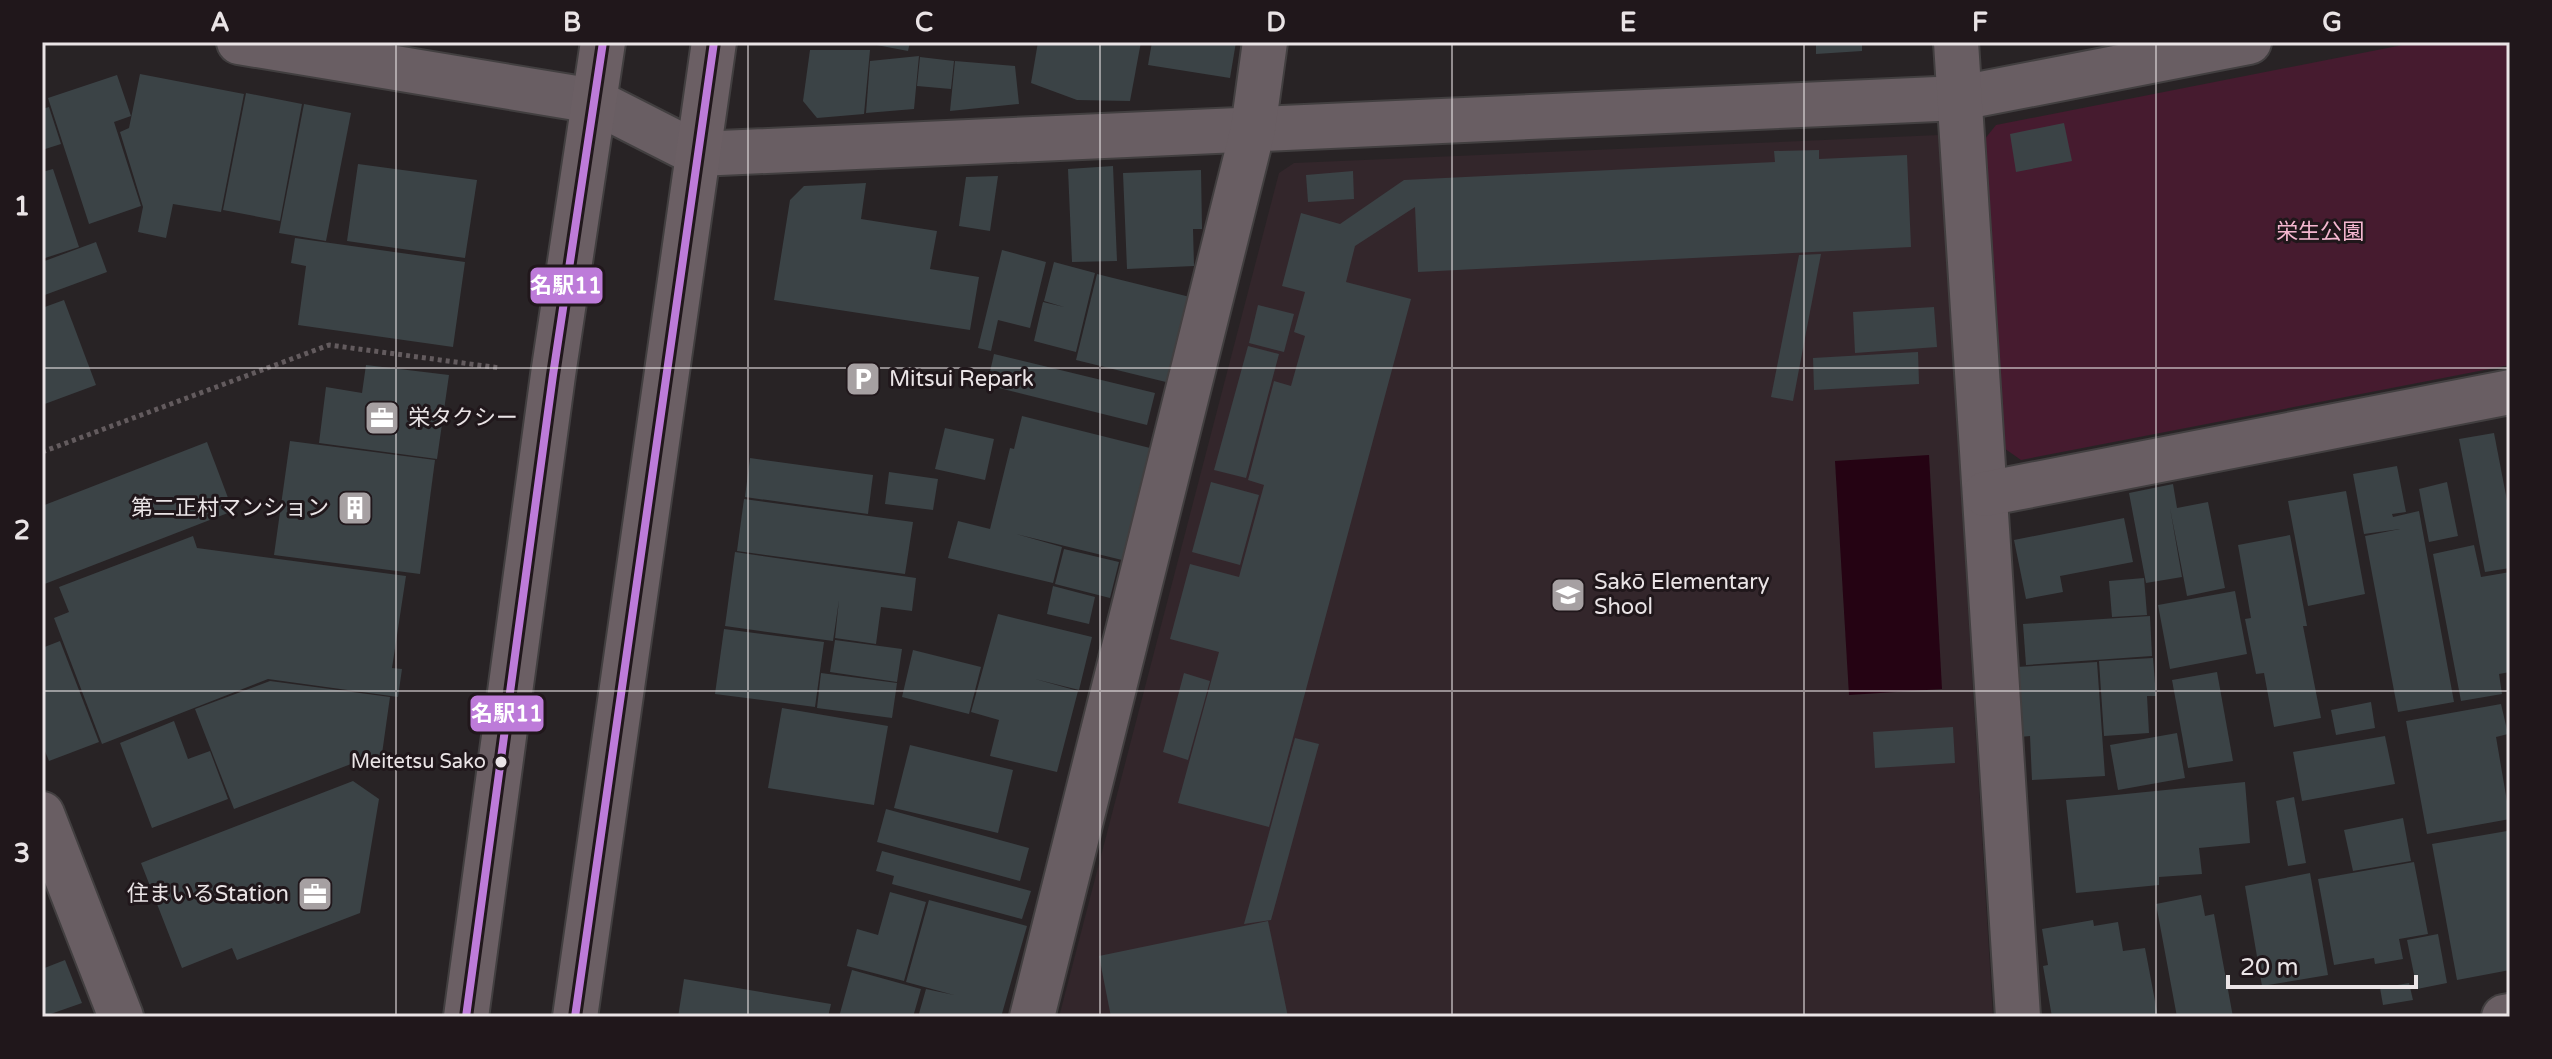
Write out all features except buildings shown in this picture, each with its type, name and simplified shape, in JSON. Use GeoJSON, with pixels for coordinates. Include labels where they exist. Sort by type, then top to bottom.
{"type":"FeatureCollection","features":[{"type":"Feature","properties":{"kind":"main road"},"geometry":{"type":"LineString","coordinates":[[466,1017],[553,375],[603,42]]}},
{"type":"Feature","properties":{"kind":"main road"},"geometry":{"type":"LineString","coordinates":[[575,1017],[714,42]]}},
{"type":"Feature","properties":{"kind":"street"},"geometry":{"type":"LineString","coordinates":[[239,42],[594,101],[698,154],[1960,98],[2249,42]]}},
{"type":"Feature","properties":{"kind":"street"},"geometry":{"type":"LineString","coordinates":[[1032,1017],[1253,129],[1265,42]]}},
{"type":"Feature","properties":{"kind":"street"},"geometry":{"type":"LineString","coordinates":[[1956,42],[2018,1017]]}},
{"type":"Feature","properties":{"kind":"street"},"geometry":{"type":"LineString","coordinates":[[1985,494],[2510,392]]}},
{"type":"Feature","properties":{"kind":"street"},"geometry":{"type":"LineString","coordinates":[[42,814],[121,1017]]}},
{"type":"Feature","properties":{"kind":"street"},"geometry":{"type":"LineString","coordinates":[[2504,1017],[2510,1016]]}},
{"type":"Feature","properties":{"kind":"path"},"geometry":{"type":"LineString","coordinates":[[42,452],[329,345],[553,375]]}},
{"type":"Feature","properties":{"kind":"shaded area","name":"Sakō Elementary Shool"},"geometry":{"type":"Polygon","coordinates":[[[1939,135],[1993,1017],[1059,1017],[1279,173],[1294,163],[1939,135]]]}},
{"type":"Feature","properties":{"kind":"shaded area"},"geometry":{"type":"Polygon","coordinates":[[[1929,455],[1942,689],[1849,695],[1835,461],[1929,455]]]}},
{"type":"Feature","properties":{"kind":"green space","name":"栄生公園"},"geometry":{"type":"Polygon","coordinates":[[[2418,42],[2510,42],[2510,365],[2021,460],[2001,446],[1984,140],[1996,125],[2418,42]]]}},
{"type":"Feature","properties":{"kind":"transit line","name":"名駅11"},"geometry":{"type":"LineString","coordinates":[[466,1017],[553,375],[603,42]]}},
{"type":"Feature","properties":{"kind":"transit line","name":"名駅11"},"geometry":{"type":"LineString","coordinates":[[575,1017],[714,42]]}},
{"type":"Feature","properties":{"kind":"place","name":"Mitsui Repark"},"geometry":{"type":"Point","coordinates":[863,379]}},
{"type":"Feature","properties":{"kind":"place","name":"栄タクシー"},"geometry":{"type":"Point","coordinates":[382,418]}},
{"type":"Feature","properties":{"kind":"place","name":"第二正村マンション"},"geometry":{"type":"Point","coordinates":[355,508]}},
{"type":"Feature","properties":{"kind":"place","name":"Sakō Elementary Shool"},"geometry":{"type":"Point","coordinates":[1568,595]}},
{"type":"Feature","properties":{"kind":"place","name":"Meitetsu Sako"},"geometry":{"type":"Point","coordinates":[501,762]}},
{"type":"Feature","properties":{"kind":"place","name":"住まいるStation"},"geometry":{"type":"Point","coordinates":[315,894]}}]}
